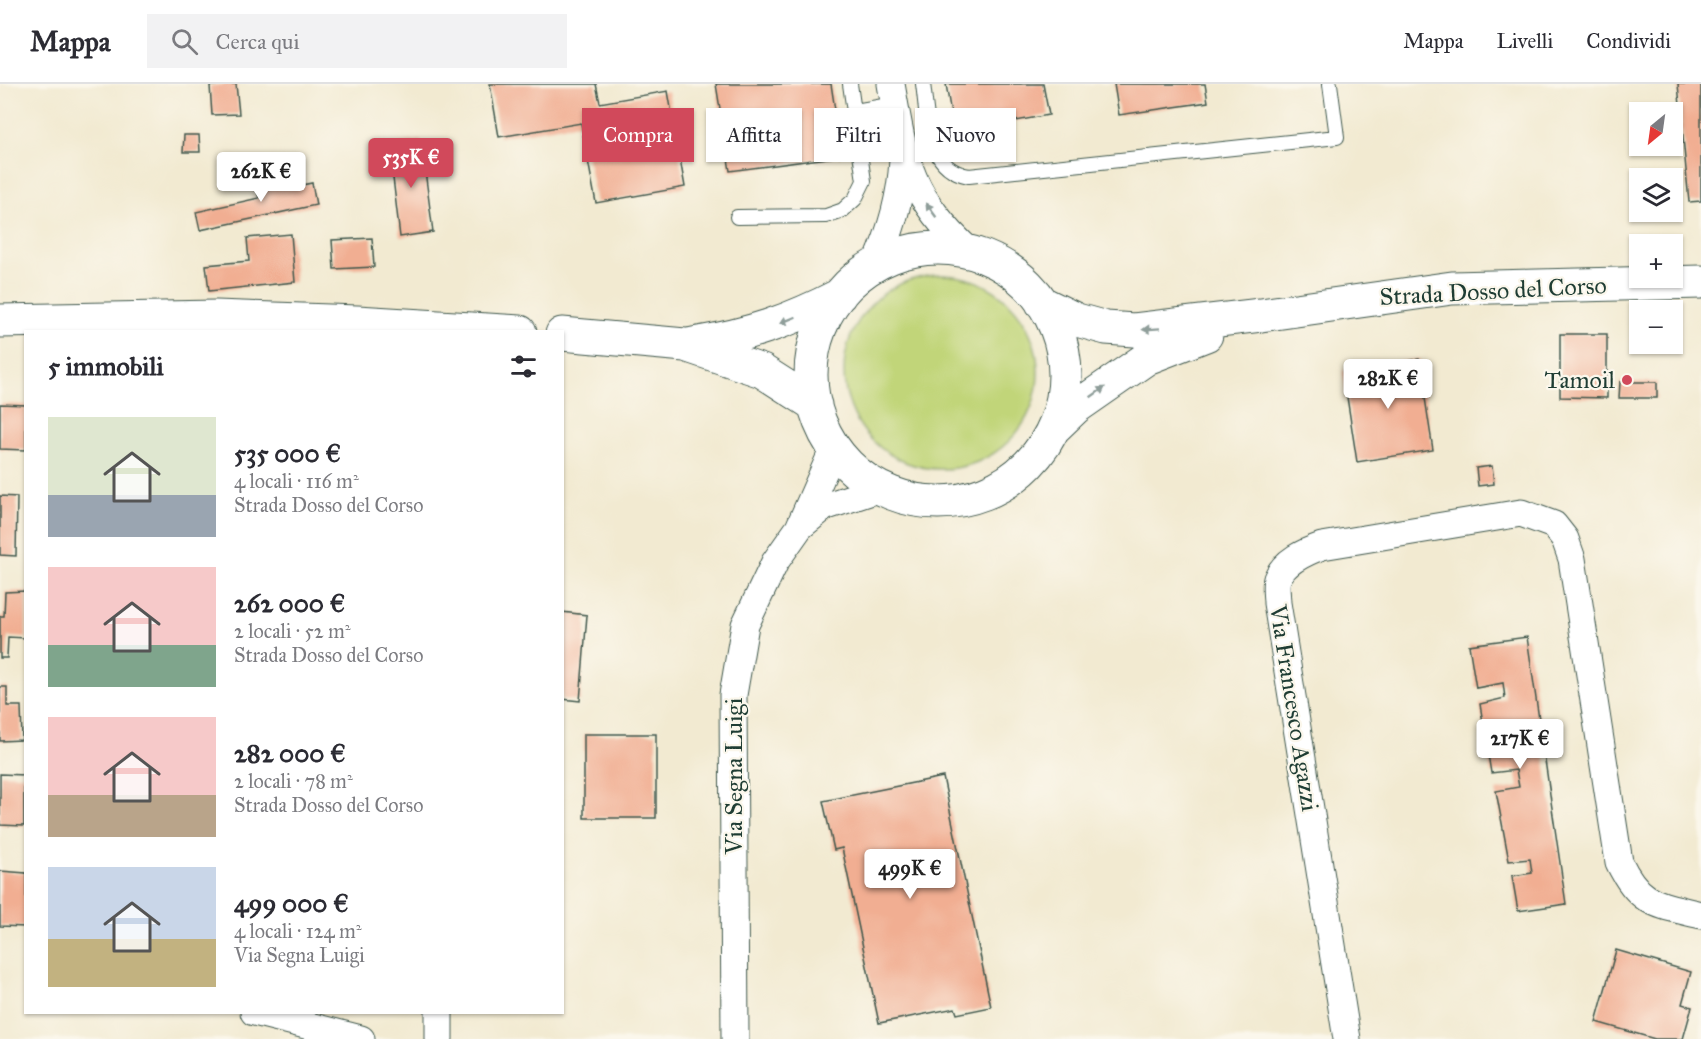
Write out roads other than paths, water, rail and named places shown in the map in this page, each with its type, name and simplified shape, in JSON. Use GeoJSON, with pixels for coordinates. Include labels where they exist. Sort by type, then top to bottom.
{"type":"FeatureCollection","features":[{"type":"Feature","properties":{"kind":"main road"},"geometry":{"type":"LineString","coordinates":[[685,345],[756,332],[808,312],[840,294],[876,265],[905,253],[937,249],[971,253],[1007,269],[1042,303],[1059,337],[1065,371],[1062,404],[1053,429],[1041,450],[1025,468],[1004,484],[984,494],[950,502],[911,499],[881,488],[850,467],[834,448],[819,419],[811,369],[816,340],[828,312],[840,294]]}},
{"type":"Feature","properties":{"kind":"main road","name":"Strada Dosso del Corso"},"geometry":{"type":"LineString","coordinates":[[1042,303],[1077,320],[1106,328],[1156,329],[1452,288],[1701,282]]}},
{"type":"Feature","properties":{"kind":"main road","name":"Strada Dosso del Corso"},"geometry":{"type":"LineString","coordinates":[[1053,429],[1075,408],[1146,358],[1251,317]]}},
{"type":"Feature","properties":{"kind":"main road"},"geometry":{"type":"LineString","coordinates":[[0,321],[171,324],[357,322],[487,330]]}},
{"type":"Feature","properties":{"kind":"main road"},"geometry":{"type":"LineString","coordinates":[[564,334],[685,345],[762,371],[815,405]]}},
{"type":"Feature","properties":{"kind":"street"},"geometry":{"type":"LineString","coordinates":[[893,94],[904,156],[920,194],[932,213],[971,253]]}},
{"type":"Feature","properties":{"kind":"street"},"geometry":{"type":"LineString","coordinates":[[876,265],[895,218],[901,193],[904,156]]}},
{"type":"Feature","properties":{"kind":"street","name":"Via Segna Luigi"},"geometry":{"type":"LineString","coordinates":[[735,1039],[732,695],[745,625],[775,562],[799,528],[834,448]]}},
{"type":"Feature","properties":{"kind":"street","name":"Via Segna Luigi"},"geometry":{"type":"LineString","coordinates":[[799,528],[824,507],[881,488]]}},
{"type":"Feature","properties":{"kind":"street","name":"Via Francesco Agazzi"},"geometry":{"type":"LineString","coordinates":[[1347,1039],[1276,603],[1276,580],[1287,565],[1302,553],[1322,546],[1521,513],[1554,525],[1572,559],[1619,862],[1637,892],[1652,902],[1701,915]]}},
{"type":"Feature","properties":{"kind":"street"},"geometry":{"type":"LineString","coordinates":[[262,1014],[361,1039]]}},
{"type":"Feature","properties":{"kind":"street"},"geometry":{"type":"LineString","coordinates":[[439,1014],[439,1039]]}},
{"type":"Feature","properties":{"kind":"lane"},"geometry":{"type":"LineString","coordinates":[[850,84],[854,108]]}},
{"type":"Feature","properties":{"kind":"lane"},"geometry":{"type":"LineString","coordinates":[[923,84],[929,133],[940,161],[953,173],[969,176],[1336,137],[1330,84]]}},
{"type":"Feature","properties":{"kind":"lane"},"geometry":{"type":"LineString","coordinates":[[862,108],[893,94]]}},
{"type":"Feature","properties":{"kind":"lane"},"geometry":{"type":"LineString","coordinates":[[737,217],[826,216],[843,210],[855,199],[864,181],[862,162]]}},
{"type":"Feature","properties":{"kind":"place","name":"Tamoil"},"geometry":{"type":"Point","coordinates":[1627,380]}}]}
